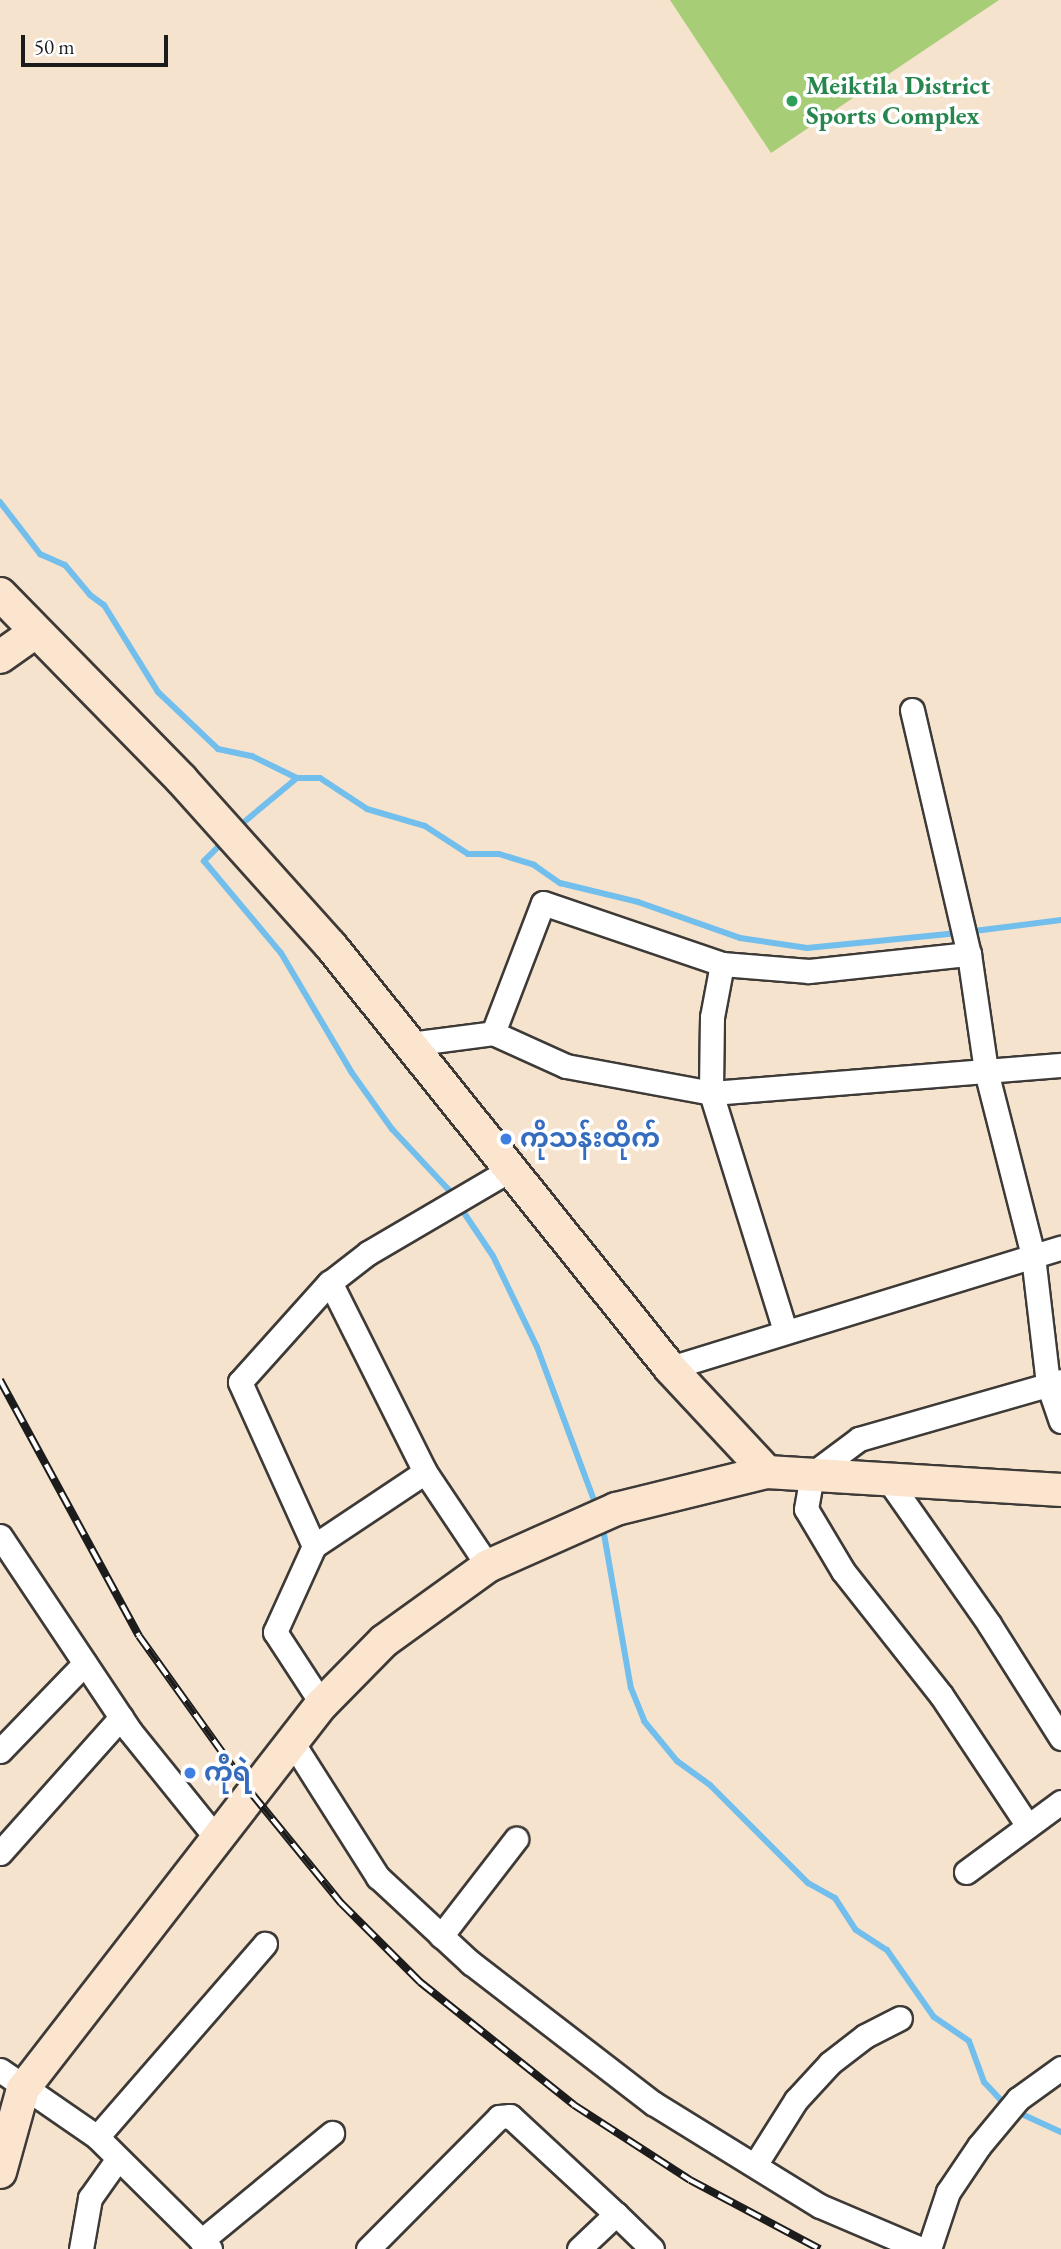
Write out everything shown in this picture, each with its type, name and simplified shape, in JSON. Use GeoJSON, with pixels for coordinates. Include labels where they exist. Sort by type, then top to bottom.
{"type":"FeatureCollection","features":[{"type":"Feature","properties":{"kind":"street"},"geometry":{"type":"LineString","coordinates":[[0,594],[34,633],[182,780],[331,946],[670,1368],[767,1472]]}},
{"type":"Feature","properties":{"kind":"street"},"geometry":{"type":"LineString","coordinates":[[0,657],[34,633]]}},
{"type":"Feature","properties":{"kind":"street"},"geometry":{"type":"LineString","coordinates":[[912,710],[969,954],[986,1071],[1033,1256],[1061,1421]]}},
{"type":"Feature","properties":{"kind":"street"},"geometry":{"type":"LineString","coordinates":[[493,1033],[543,903],[722,964],[809,971],[969,954]]}},
{"type":"Feature","properties":{"kind":"street"},"geometry":{"type":"LineString","coordinates":[[722,964],[712,1017],[711,1093],[785,1330]]}},
{"type":"Feature","properties":{"kind":"street"},"geometry":{"type":"LineString","coordinates":[[410,1044],[493,1033],[566,1066],[619,1080],[711,1093],[1061,1065]]}},
{"type":"Feature","properties":{"kind":"street"},"geometry":{"type":"LineString","coordinates":[[314,1546],[240,1382],[331,1282],[368,1253],[511,1169]]}},
{"type":"Feature","properties":{"kind":"street"},"geometry":{"type":"LineString","coordinates":[[670,1368],[785,1330],[1061,1248]]}},
{"type":"Feature","properties":{"kind":"street"},"geometry":{"type":"LineString","coordinates":[[331,1282],[425,1472],[488,1566]]}},
{"type":"Feature","properties":{"kind":"street"},"geometry":{"type":"LineString","coordinates":[[1028,1826],[941,1695],[843,1571],[806,1509],[812,1474],[859,1439],[1054,1382]]}},
{"type":"Feature","properties":{"kind":"street"},"geometry":{"type":"LineString","coordinates":[[322,1703],[275,1632],[314,1546],[425,1472]]}},
{"type":"Feature","properties":{"kind":"street"},"geometry":{"type":"LineString","coordinates":[[0,2172],[12,2079],[218,1840],[322,1703],[384,1641],[488,1566],[617,1509],[767,1472],[1061,1490]]}},
{"type":"Feature","properties":{"kind":"street"},"geometry":{"type":"LineString","coordinates":[[890,1481],[989,1624],[1061,1738]]}},
{"type":"Feature","properties":{"kind":"street"},"geometry":{"type":"LineString","coordinates":[[0,1536],[7,1562],[85,1664],[121,1717],[218,1840]]}},
{"type":"Feature","properties":{"kind":"street"},"geometry":{"type":"LineString","coordinates":[[0,1751],[85,1664]]}},
{"type":"Feature","properties":{"kind":"street"},"geometry":{"type":"LineString","coordinates":[[0,1853],[121,1717]]}},
{"type":"Feature","properties":{"kind":"street"},"geometry":{"type":"LineString","coordinates":[[295,1738],[296,1748],[378,1877],[441,1936],[653,2103],[820,2206],[921,2249]]}},
{"type":"Feature","properties":{"kind":"street"},"geometry":{"type":"LineString","coordinates":[[966,1872],[1061,1802]]}},
{"type":"Feature","properties":{"kind":"street"},"geometry":{"type":"LineString","coordinates":[[441,1936],[516,1839]]}},
{"type":"Feature","properties":{"kind":"street"},"geometry":{"type":"LineString","coordinates":[[97,2137],[265,1944]]}},
{"type":"Feature","properties":{"kind":"street"},"geometry":{"type":"LineString","coordinates":[[755,2165],[796,2100],[831,2063],[865,2036],[900,2018]]}},
{"type":"Feature","properties":{"kind":"street"},"geometry":{"type":"LineString","coordinates":[[929,2249],[948,2192],[979,2146],[1018,2099],[1061,2068]]}},
{"type":"Feature","properties":{"kind":"street"},"geometry":{"type":"LineString","coordinates":[[12,2079],[57,2105],[97,2137],[117,2160],[206,2245],[332,2133]]}},
{"type":"Feature","properties":{"kind":"street"},"geometry":{"type":"LineString","coordinates":[[368,2249],[499,2117],[510,2116],[652,2249]]}},
{"type":"Feature","properties":{"kind":"street"},"geometry":{"type":"LineString","coordinates":[[81,2249],[90,2198],[117,2160]]}},
{"type":"Feature","properties":{"kind":"street"},"geometry":{"type":"LineString","coordinates":[[579,2249],[616,2214]]}},
{"type":"Feature","properties":{"kind":"green space","name":"Meiktila District Sports Complex"},"geometry":{"type":"Polygon","coordinates":[[[670,0],[999,0],[771,153],[670,0]]]}},
{"type":"Feature","properties":{"kind":"waterway"},"geometry":{"type":"LineString","coordinates":[[0,502],[40,554],[65,565],[90,595],[104,605],[158,692],[218,749],[252,756],[297,778],[320,778],[367,809],[425,826],[468,854],[499,854],[534,865],[560,883],[638,902],[740,938],[807,948],[958,933]]}},
{"type":"Feature","properties":{"kind":"waterway"},"geometry":{"type":"LineString","coordinates":[[238,827],[297,778]]}},
{"type":"Feature","properties":{"kind":"waterway"},"geometry":{"type":"LineString","coordinates":[[225,840],[204,861],[281,953],[352,1073],[392,1129],[448,1189],[493,1256],[537,1347],[594,1500]]}},
{"type":"Feature","properties":{"kind":"waterway"},"geometry":{"type":"LineString","coordinates":[[974,931],[1061,920]]}},
{"type":"Feature","properties":{"kind":"waterway"},"geometry":{"type":"LineString","coordinates":[[604,1534],[631,1688],[644,1721],[677,1761],[710,1785],[808,1883],[835,1898],[856,1930],[887,1950],[934,2017],[969,2041],[984,2082],[1006,2106]]}},
{"type":"Feature","properties":{"kind":"waterway"},"geometry":{"type":"LineString","coordinates":[[1015,2111],[1061,2132]]}},
{"type":"Feature","properties":{"kind":"railway"},"geometry":{"type":"LineString","coordinates":[[0,1380],[139,1636],[252,1794],[341,1903],[420,1982],[574,2105],[690,2180],[820,2249]]}},
{"type":"Feature","properties":{"kind":"place","name":"Meiktila District Sports Complex"},"geometry":{"type":"Point","coordinates":[792,101]}},
{"type":"Feature","properties":{"kind":"place","name":"ကိုသန်းထိုက်"},"geometry":{"type":"Point","coordinates":[506,1139]}},
{"type":"Feature","properties":{"kind":"place","name":"ကိုရဲ"},"geometry":{"type":"Point","coordinates":[190,1773]}}]}
